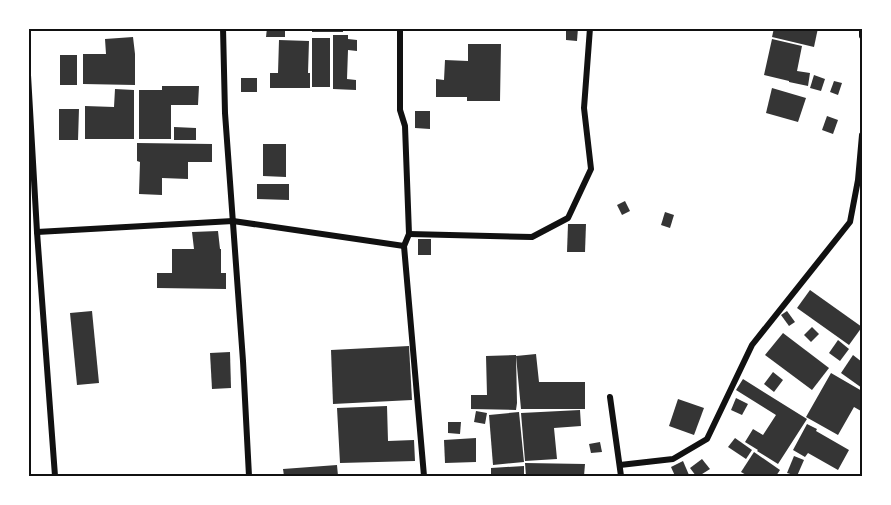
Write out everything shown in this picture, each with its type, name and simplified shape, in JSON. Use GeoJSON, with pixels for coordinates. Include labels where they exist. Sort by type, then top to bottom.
{"type":"FeatureCollection","features":[{"type":"Feature","properties":{"kind":"street"},"geometry":{"type":"LineString","coordinates":[[223,28],[225,113],[234,221],[249,477]]}},
{"type":"Feature","properties":{"kind":"street"},"geometry":{"type":"LineString","coordinates":[[400,28],[400,110],[405,126],[409,234],[404,246],[424,477]]}},
{"type":"Feature","properties":{"kind":"street"},"geometry":{"type":"LineString","coordinates":[[409,234],[532,237],[568,218],[591,169],[584,108],[590,28]]}},
{"type":"Feature","properties":{"kind":"street"},"geometry":{"type":"LineString","coordinates":[[862,28],[862,36]]}},
{"type":"Feature","properties":{"kind":"street"},"geometry":{"type":"LineString","coordinates":[[28,75],[55,477]]}},
{"type":"Feature","properties":{"kind":"street"},"geometry":{"type":"LineString","coordinates":[[620,465],[672,459],[707,439],[752,345],[850,222],[858,180],[862,135]]}},
{"type":"Feature","properties":{"kind":"street"},"geometry":{"type":"LineString","coordinates":[[37,232],[234,221],[404,246]]}},
{"type":"Feature","properties":{"kind":"street"},"geometry":{"type":"LineString","coordinates":[[610,397],[621,477]]}},
{"type":"Feature","properties":{"kind":"building"},"geometry":{"type":"Polygon","coordinates":[[[267,28],[285,28],[285,37],[266,37],[267,28]]]}},
{"type":"Feature","properties":{"kind":"building"},"geometry":{"type":"Polygon","coordinates":[[[312,28],[343,28],[343,32],[312,32],[312,28]]]}},
{"type":"Feature","properties":{"kind":"building"},"geometry":{"type":"Polygon","coordinates":[[[566,28],[578,28],[577,41],[566,40],[566,28]]]}},
{"type":"Feature","properties":{"kind":"building"},"geometry":{"type":"Polygon","coordinates":[[[774,28],[818,28],[814,47],[772,37],[774,28]]]}},
{"type":"Feature","properties":{"kind":"building"},"geometry":{"type":"Polygon","coordinates":[[[333,35],[348,35],[348,39],[357,40],[357,51],[348,50],[347,79],[356,80],[356,90],[333,89],[333,35]]]}},
{"type":"Feature","properties":{"kind":"building"},"geometry":{"type":"Polygon","coordinates":[[[133,37],[135,85],[83,84],[83,54],[106,54],[105,39],[133,37]]]}},
{"type":"Feature","properties":{"kind":"building"},"geometry":{"type":"Polygon","coordinates":[[[312,38],[330,38],[330,87],[312,87],[312,38]]]}},
{"type":"Feature","properties":{"kind":"building"},"geometry":{"type":"Polygon","coordinates":[[[772,39],[802,46],[797,71],[810,73],[808,86],[764,75],[772,39]]]}},
{"type":"Feature","properties":{"kind":"building"},"geometry":{"type":"Polygon","coordinates":[[[279,40],[309,41],[310,88],[270,88],[270,73],[278,73],[279,40]]]}},
{"type":"Feature","properties":{"kind":"building"},"geometry":{"type":"Polygon","coordinates":[[[468,44],[501,44],[500,101],[467,101],[467,97],[436,97],[436,79],[444,80],[445,60],[468,61],[468,44]]]}},
{"type":"Feature","properties":{"kind":"building"},"geometry":{"type":"Polygon","coordinates":[[[60,55],[77,55],[77,85],[60,85],[60,55]]]}},
{"type":"Feature","properties":{"kind":"building"},"geometry":{"type":"Polygon","coordinates":[[[814,75],[825,79],[821,91],[810,88],[814,75]]]}},
{"type":"Feature","properties":{"kind":"building"},"geometry":{"type":"Polygon","coordinates":[[[241,78],[257,78],[257,92],[241,92],[241,78]]]}},
{"type":"Feature","properties":{"kind":"building"},"geometry":{"type":"Polygon","coordinates":[[[834,81],[842,83],[838,95],[830,92],[834,81]]]}},
{"type":"Feature","properties":{"kind":"building"},"geometry":{"type":"Polygon","coordinates":[[[162,86],[199,86],[198,105],[171,105],[171,139],[139,139],[139,90],[162,90],[162,86]]]}},
{"type":"Feature","properties":{"kind":"building"},"geometry":{"type":"Polygon","coordinates":[[[772,88],[806,98],[798,122],[766,113],[772,88]]]}},
{"type":"Feature","properties":{"kind":"building"},"geometry":{"type":"Polygon","coordinates":[[[115,89],[134,90],[134,139],[85,139],[85,106],[114,107],[115,89]]]}},
{"type":"Feature","properties":{"kind":"building"},"geometry":{"type":"Polygon","coordinates":[[[59,109],[79,109],[78,140],[59,140],[59,109]]]}},
{"type":"Feature","properties":{"kind":"building"},"geometry":{"type":"Polygon","coordinates":[[[415,111],[430,111],[430,129],[415,128],[415,111]]]}},
{"type":"Feature","properties":{"kind":"building"},"geometry":{"type":"Polygon","coordinates":[[[827,116],[838,120],[833,134],[822,130],[827,116]]]}},
{"type":"Feature","properties":{"kind":"building"},"geometry":{"type":"Polygon","coordinates":[[[174,127],[196,128],[196,140],[174,140],[174,127]]]}},
{"type":"Feature","properties":{"kind":"building"},"geometry":{"type":"Polygon","coordinates":[[[137,143],[212,144],[212,162],[188,162],[188,179],[162,178],[162,195],[139,194],[140,162],[137,161],[137,143]]]}},
{"type":"Feature","properties":{"kind":"building"},"geometry":{"type":"Polygon","coordinates":[[[263,144],[286,144],[286,177],[263,176],[263,144]]]}},
{"type":"Feature","properties":{"kind":"building"},"geometry":{"type":"Polygon","coordinates":[[[257,184],[289,184],[289,200],[257,199],[257,184]]]}},
{"type":"Feature","properties":{"kind":"building"},"geometry":{"type":"Polygon","coordinates":[[[625,201],[630,211],[622,215],[617,205],[625,201]]]}},
{"type":"Feature","properties":{"kind":"building"},"geometry":{"type":"Polygon","coordinates":[[[665,212],[674,215],[670,228],[661,225],[665,212]]]}},
{"type":"Feature","properties":{"kind":"building"},"geometry":{"type":"Polygon","coordinates":[[[568,224],[586,224],[585,252],[567,252],[568,224]]]}},
{"type":"Feature","properties":{"kind":"building"},"geometry":{"type":"Polygon","coordinates":[[[218,231],[221,273],[226,273],[226,289],[157,288],[157,273],[172,273],[172,249],[194,249],[192,232],[218,231]]]}},
{"type":"Feature","properties":{"kind":"building"},"geometry":{"type":"Polygon","coordinates":[[[418,239],[431,239],[431,255],[418,255],[418,239]]]}},
{"type":"Feature","properties":{"kind":"building"},"geometry":{"type":"Polygon","coordinates":[[[810,290],[862,327],[849,345],[797,308],[810,290]]]}},
{"type":"Feature","properties":{"kind":"building"},"geometry":{"type":"Polygon","coordinates":[[[92,311],[99,383],[77,385],[70,313],[92,311]]]}},
{"type":"Feature","properties":{"kind":"building"},"geometry":{"type":"Polygon","coordinates":[[[787,311],[795,322],[789,326],[781,315],[787,311]]]}},
{"type":"Feature","properties":{"kind":"building"},"geometry":{"type":"Polygon","coordinates":[[[812,327],[819,334],[811,342],[804,335],[812,327]]]}},
{"type":"Feature","properties":{"kind":"building"},"geometry":{"type":"Polygon","coordinates":[[[783,333],[829,368],[812,390],[765,355],[783,333]]]}},
{"type":"Feature","properties":{"kind":"building"},"geometry":{"type":"Polygon","coordinates":[[[838,340],[849,349],[840,361],[829,353],[838,340]]]}},
{"type":"Feature","properties":{"kind":"building"},"geometry":{"type":"Polygon","coordinates":[[[409,346],[412,400],[333,404],[331,350],[409,346]]]}},
{"type":"Feature","properties":{"kind":"building"},"geometry":{"type":"Polygon","coordinates":[[[230,352],[231,388],[212,389],[210,353],[230,352]]]}},
{"type":"Feature","properties":{"kind":"building"},"geometry":{"type":"Polygon","coordinates":[[[536,354],[539,382],[585,382],[585,409],[521,409],[516,356],[536,354]]]}},
{"type":"Feature","properties":{"kind":"building"},"geometry":{"type":"Polygon","coordinates":[[[516,355],[516,410],[471,409],[471,395],[487,395],[486,356],[516,355]]]}},
{"type":"Feature","properties":{"kind":"building"},"geometry":{"type":"Polygon","coordinates":[[[853,355],[862,362],[862,388],[841,373],[853,355]]]}},
{"type":"Feature","properties":{"kind":"building"},"geometry":{"type":"Polygon","coordinates":[[[773,372],[783,380],[774,392],[764,384],[773,372]]]}},
{"type":"Feature","properties":{"kind":"building"},"geometry":{"type":"Polygon","coordinates":[[[831,373],[862,391],[861,411],[854,407],[838,435],[806,417],[831,373]]]}},
{"type":"Feature","properties":{"kind":"building"},"geometry":{"type":"Polygon","coordinates":[[[743,379],[807,419],[778,464],[745,442],[753,429],[763,435],[776,415],[736,390],[743,379]]]}},
{"type":"Feature","properties":{"kind":"building"},"geometry":{"type":"Polygon","coordinates":[[[736,398],[748,404],[742,415],[731,410],[736,398]]]}},
{"type":"Feature","properties":{"kind":"building"},"geometry":{"type":"Polygon","coordinates":[[[678,399],[704,408],[694,435],[669,426],[678,399]]]}},
{"type":"Feature","properties":{"kind":"building"},"geometry":{"type":"Polygon","coordinates":[[[387,406],[388,441],[414,440],[415,461],[340,463],[337,408],[387,406]]]}},
{"type":"Feature","properties":{"kind":"building"},"geometry":{"type":"Polygon","coordinates":[[[580,410],[581,426],[554,428],[557,459],[525,461],[521,413],[580,410]]]}},
{"type":"Feature","properties":{"kind":"building"},"geometry":{"type":"Polygon","coordinates":[[[476,411],[487,413],[485,424],[474,422],[476,411]]]}},
{"type":"Feature","properties":{"kind":"building"},"geometry":{"type":"Polygon","coordinates":[[[519,412],[524,462],[493,465],[489,415],[519,412]]]}},
{"type":"Feature","properties":{"kind":"building"},"geometry":{"type":"Polygon","coordinates":[[[448,422],[461,422],[460,434],[448,433],[448,422]]]}},
{"type":"Feature","properties":{"kind":"building"},"geometry":{"type":"Polygon","coordinates":[[[807,424],[849,450],[838,470],[808,453],[805,457],[793,450],[807,424]]]}},
{"type":"Feature","properties":{"kind":"building"},"geometry":{"type":"Polygon","coordinates":[[[476,438],[476,462],[445,463],[444,440],[476,438]]]}},
{"type":"Feature","properties":{"kind":"building"},"geometry":{"type":"Polygon","coordinates":[[[735,438],[752,450],[746,459],[728,447],[735,438]]]}},
{"type":"Feature","properties":{"kind":"building"},"geometry":{"type":"Polygon","coordinates":[[[600,442],[602,452],[591,453],[589,444],[600,442]]]}},
{"type":"Feature","properties":{"kind":"building"},"geometry":{"type":"Polygon","coordinates":[[[754,452],[780,470],[776,476],[748,476],[741,472],[754,452]]]}},
{"type":"Feature","properties":{"kind":"building"},"geometry":{"type":"Polygon","coordinates":[[[794,456],[804,460],[797,476],[787,473],[794,456]]]}},
{"type":"Feature","properties":{"kind":"building"},"geometry":{"type":"Polygon","coordinates":[[[702,459],[710,469],[696,476],[690,468],[702,459]]]}},
{"type":"Feature","properties":{"kind":"building"},"geometry":{"type":"Polygon","coordinates":[[[683,461],[689,475],[675,476],[671,467],[683,461]]]}},
{"type":"Feature","properties":{"kind":"building"},"geometry":{"type":"Polygon","coordinates":[[[525,463],[585,464],[584,476],[526,476],[525,463]]]}},
{"type":"Feature","properties":{"kind":"building"},"geometry":{"type":"Polygon","coordinates":[[[337,465],[338,476],[284,476],[283,469],[337,465]]]}},
{"type":"Feature","properties":{"kind":"building"},"geometry":{"type":"Polygon","coordinates":[[[524,466],[524,476],[491,476],[491,468],[524,466]]]}}]}
